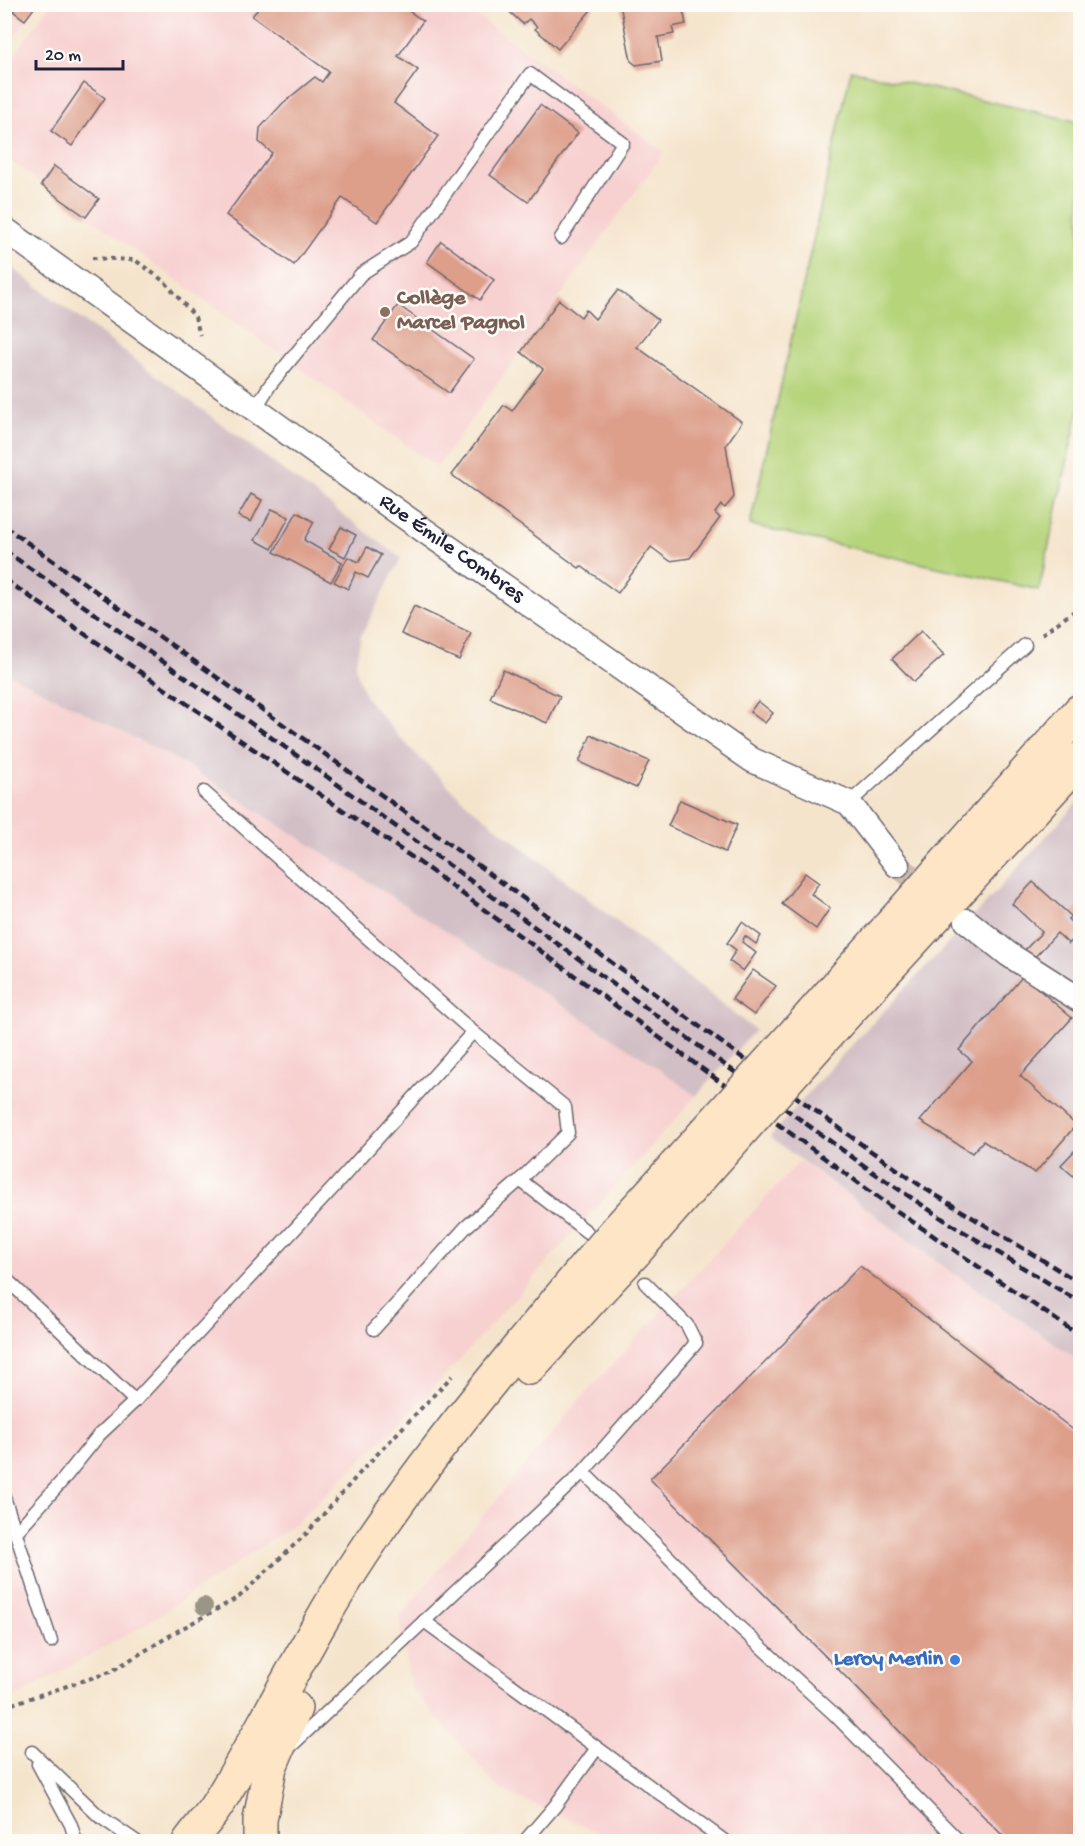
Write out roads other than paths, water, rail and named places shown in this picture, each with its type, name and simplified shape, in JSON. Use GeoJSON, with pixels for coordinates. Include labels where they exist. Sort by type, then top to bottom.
{"type":"FeatureCollection","features":[{"type":"Feature","properties":{"kind":"street","name":"Rue Émile Combres"},"geometry":{"type":"LineString","coordinates":[[4,229],[255,410],[752,760],[849,803],[897,865]]}},
{"type":"Feature","properties":{"kind":"street"},"geometry":{"type":"LineString","coordinates":[[260,1842],[260,1820],[270,1767],[316,1663],[345,1613],[408,1516],[523,1374],[596,1275],[613,1238],[686,1174],[823,1021],[1080,711]]}},
{"type":"Feature","properties":{"kind":"street"},"geometry":{"type":"LineString","coordinates":[[823,1021],[1080,759]]}},
{"type":"Feature","properties":{"kind":"street"},"geometry":{"type":"LineString","coordinates":[[967,921],[1008,954],[1080,1000]]}},
{"type":"Feature","properties":{"kind":"street"},"geometry":{"type":"LineString","coordinates":[[189,1842],[215,1807],[271,1713],[330,1604],[395,1506],[463,1415],[596,1275]]}},
{"type":"Feature","properties":{"kind":"lane"},"geometry":{"type":"LineString","coordinates":[[255,410],[270,386],[361,274],[411,242],[530,74],[623,143],[561,238]]}},
{"type":"Feature","properties":{"kind":"lane"},"geometry":{"type":"LineString","coordinates":[[849,803],[1025,645]]}},
{"type":"Feature","properties":{"kind":"lane"},"geometry":{"type":"LineString","coordinates":[[204,792],[473,1032],[565,1107],[568,1132],[520,1180],[466,1227],[374,1329]]}},
{"type":"Feature","properties":{"kind":"lane"},"geometry":{"type":"LineString","coordinates":[[16,1532],[99,1435],[135,1401],[282,1240],[333,1188],[473,1032]]}},
{"type":"Feature","properties":{"kind":"lane"},"geometry":{"type":"LineString","coordinates":[[520,1180],[613,1238]]}},
{"type":"Feature","properties":{"kind":"lane"},"geometry":{"type":"LineString","coordinates":[[4,1277],[135,1401]]}},
{"type":"Feature","properties":{"kind":"lane"},"geometry":{"type":"LineString","coordinates":[[270,1767],[583,1473],[696,1343],[687,1325],[645,1284]]}},
{"type":"Feature","properties":{"kind":"lane"},"geometry":{"type":"LineString","coordinates":[[583,1473],[737,1625],[834,1714],[960,1842]]}},
{"type":"Feature","properties":{"kind":"lane"},"geometry":{"type":"LineString","coordinates":[[4,1497],[51,1641]]}},
{"type":"Feature","properties":{"kind":"lane"},"geometry":{"type":"LineString","coordinates":[[424,1621],[726,1842]]}},
{"type":"Feature","properties":{"kind":"lane"},"geometry":{"type":"LineString","coordinates":[[524,1842],[555,1806],[597,1748]]}},
{"type":"Feature","properties":{"kind":"lane"},"geometry":{"type":"LineString","coordinates":[[76,1842],[71,1826],[32,1752],[99,1816],[137,1842]]}},
{"type":"Feature","properties":{"kind":"tunnel"},"geometry":{"type":"LineString","coordinates":[[897,865],[937,897]]}},
{"type":"Feature","properties":{"kind":"railway"},"geometry":{"type":"LineString","coordinates":[[4,526],[336,762],[868,1149],[924,1188],[1080,1283]]}},
{"type":"Feature","properties":{"kind":"railway"},"geometry":{"type":"LineString","coordinates":[[4,550],[326,776],[870,1170],[949,1223],[1080,1302]]}},
{"type":"Feature","properties":{"kind":"railway"},"geometry":{"type":"LineString","coordinates":[[4,579],[416,860],[897,1211],[1080,1336]]}},
{"type":"Feature","properties":{"kind":"place","name":"Collège Marcel Pagnol"},"geometry":{"type":"Point","coordinates":[385,312]}},
{"type":"Feature","properties":{"kind":"place","name":"Leroy Merlin"},"geometry":{"type":"Point","coordinates":[955,1660]}}]}
